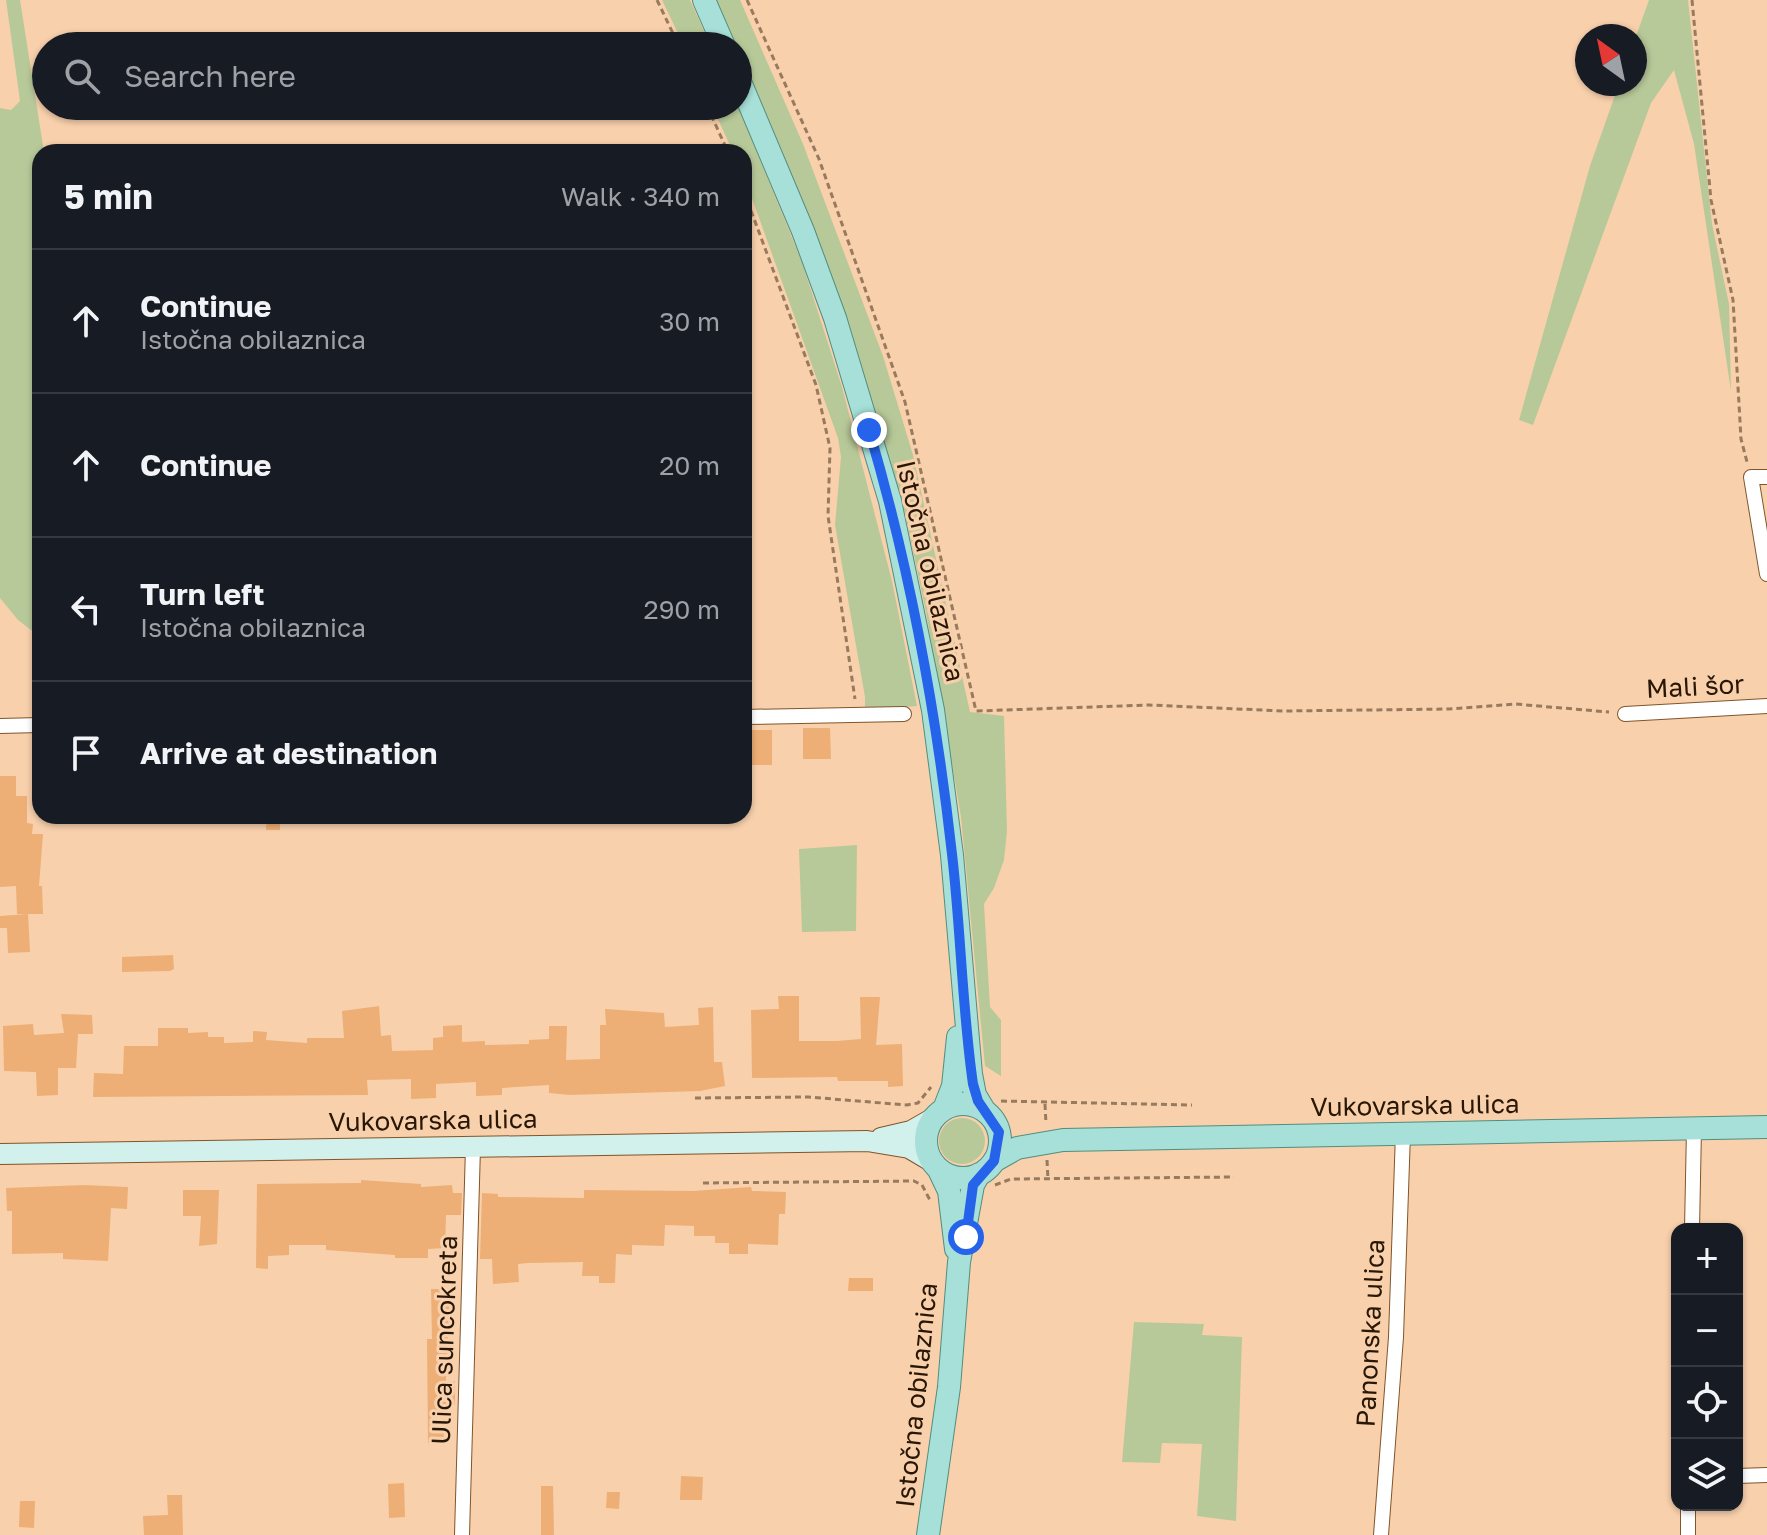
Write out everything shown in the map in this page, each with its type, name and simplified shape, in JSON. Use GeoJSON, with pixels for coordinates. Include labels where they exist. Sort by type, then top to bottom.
{"type":"FeatureCollection","features":[{"type":"Feature","properties":{"kind":"main road"},"geometry":{"type":"LineString","coordinates":[[704,0],[718,32]]}},
{"type":"Feature","properties":{"kind":"main road","name":"Istočna obilaznica"},"geometry":{"type":"LineString","coordinates":[[752,110],[803,231],[835,318],[890,501],[933,710],[952,855],[963,1005],[973,1084],[990,1117]]}},
{"type":"Feature","properties":{"kind":"main road","name":"Istočna obilaznica"},"geometry":{"type":"LineString","coordinates":[[938,1114],[953,1086],[963,1005]]}},
{"type":"Feature","properties":{"kind":"main road"},"geometry":{"type":"LineString","coordinates":[[964,1104],[990,1117],[1000,1142],[987,1168],[958,1178],[935,1165],[925,1140],[938,1114],[964,1104]]}},
{"type":"Feature","properties":{"kind":"main road","name":"Vukovarska ulica"},"geometry":{"type":"LineString","coordinates":[[867,1141],[911,1131],[938,1114]]}},
{"type":"Feature","properties":{"kind":"main road","name":"Vukovarska ulica"},"geometry":{"type":"LineString","coordinates":[[990,1117],[1016,1132],[1063,1140]]}},
{"type":"Feature","properties":{"kind":"main road","name":"Vukovarska ulica"},"geometry":{"type":"LineString","coordinates":[[987,1168],[1017,1148],[1063,1140],[1767,1127]]}},
{"type":"Feature","properties":{"kind":"main road","name":"Vukovarska ulica"},"geometry":{"type":"LineString","coordinates":[[0,1154],[867,1141],[909,1148],[935,1165]]}},
{"type":"Feature","properties":{"kind":"main road","name":"Istočna obilaznica"},"geometry":{"type":"LineString","coordinates":[[935,1165],[949,1191],[959,1262]]}},
{"type":"Feature","properties":{"kind":"main road","name":"Istočna obilaznica"},"geometry":{"type":"LineString","coordinates":[[928,1535],[949,1387],[959,1262],[973,1185],[987,1168]]}},
{"type":"Feature","properties":{"kind":"street"},"geometry":{"type":"LineString","coordinates":[[1767,477],[1751,477],[1767,574]]}},
{"type":"Feature","properties":{"kind":"street","name":"Mali šor"},"geometry":{"type":"LineString","coordinates":[[1625,714],[1767,706]]}},
{"type":"Feature","properties":{"kind":"street"},"geometry":{"type":"LineString","coordinates":[[752,717],[904,714]]}},
{"type":"Feature","properties":{"kind":"street"},"geometry":{"type":"LineString","coordinates":[[0,726],[32,725]]}},
{"type":"Feature","properties":{"kind":"street"},"geometry":{"type":"LineString","coordinates":[[1692,1223],[1694,1128]]}},
{"type":"Feature","properties":{"kind":"street","name":"Panonska ulica"},"geometry":{"type":"LineString","coordinates":[[1381,1535],[1396,1337],[1403,1133]]}},
{"type":"Feature","properties":{"kind":"street","name":"Ulica suncokreta"},"geometry":{"type":"LineString","coordinates":[[462,1535],[473,1147]]}},
{"type":"Feature","properties":{"kind":"street"},"geometry":{"type":"LineString","coordinates":[[1743,1476],[1767,1475]]}},
{"type":"Feature","properties":{"kind":"street"},"geometry":{"type":"LineString","coordinates":[[1688,1511],[1688,1535]]}},
{"type":"Feature","properties":{"kind":"path"},"geometry":{"type":"LineString","coordinates":[[657,0],[672,32]]}},
{"type":"Feature","properties":{"kind":"path"},"geometry":{"type":"LineString","coordinates":[[747,0],[819,159],[905,402],[976,711],[1149,705],[1284,711],[1449,709],[1515,704],[1625,714]]}},
{"type":"Feature","properties":{"kind":"path"},"geometry":{"type":"LineString","coordinates":[[1692,0],[1711,200],[1733,300],[1741,439],[1751,477]]}},
{"type":"Feature","properties":{"kind":"path"},"geometry":{"type":"LineString","coordinates":[[713,120],[724,144]]}},
{"type":"Feature","properties":{"kind":"path"},"geometry":{"type":"LineString","coordinates":[[752,213],[816,385],[830,448],[828,516],[857,715]]}},
{"type":"Feature","properties":{"kind":"green space"},"geometry":{"type":"Polygon","coordinates":[[[6,0],[20,0],[32,76],[32,120],[39,120],[43,144],[32,144],[32,631],[18,620],[0,598],[0,108],[11,110],[20,101],[6,0]]]}},
{"type":"Feature","properties":{"kind":"green space"},"geometry":{"type":"Polygon","coordinates":[[[662,0],[690,0],[705,32],[677,32],[662,0]]]}},
{"type":"Feature","properties":{"kind":"green space"},"geometry":{"type":"Polygon","coordinates":[[[713,0],[740,0],[803,144],[883,356],[913,455],[970,712],[1004,716],[1007,831],[1004,860],[994,888],[984,904],[990,1007],[1001,1020],[1001,1076],[985,1066],[961,817],[926,612],[905,513],[869,404],[752,84],[752,32],[728,32],[713,0]]]}},
{"type":"Feature","properties":{"kind":"green space"},"geometry":{"type":"Polygon","coordinates":[[[1649,0],[1688,0],[1712,224],[1729,304],[1731,391],[1694,144],[1674,70],[1651,103],[1533,425],[1519,420],[1590,166],[1615,96],[1647,96],[1647,24],[1640,24],[1649,0]]]}},
{"type":"Feature","properties":{"kind":"green space"},"geometry":{"type":"Polygon","coordinates":[[[718,120],[744,120],[802,262],[842,387],[892,581],[917,706],[865,710],[835,525],[841,457],[838,438],[752,198],[752,144],[729,144],[718,120]]]}},
{"type":"Feature","properties":{"kind":"green space"},"geometry":{"type":"Polygon","coordinates":[[[857,845],[856,931],[802,932],[799,849],[857,845]]]}},
{"type":"Feature","properties":{"kind":"green space"},"geometry":{"type":"Polygon","coordinates":[[[962,1118],[978,1125],[985,1141],[978,1157],[962,1164],[946,1157],[939,1141],[946,1125],[962,1118]]]}},
{"type":"Feature","properties":{"kind":"green space"},"geometry":{"type":"Polygon","coordinates":[[[1134,1322],[1204,1324],[1202,1335],[1242,1337],[1236,1521],[1197,1516],[1202,1444],[1162,1443],[1160,1463],[1122,1462],[1134,1322]]]}},
{"type":"Feature","properties":{"kind":"building"},"geometry":{"type":"Polygon","coordinates":[[[803,728],[830,728],[831,759],[803,759],[803,728]]]}},
{"type":"Feature","properties":{"kind":"building"},"geometry":{"type":"Polygon","coordinates":[[[752,730],[772,730],[772,765],[752,765],[752,730]]]}},
{"type":"Feature","properties":{"kind":"building"},"geometry":{"type":"Polygon","coordinates":[[[0,776],[16,776],[16,796],[27,796],[27,823],[33,824],[32,834],[43,834],[39,886],[42,886],[43,914],[17,914],[16,886],[0,887],[0,776]]]}},
{"type":"Feature","properties":{"kind":"building"},"geometry":{"type":"Polygon","coordinates":[[[266,824],[280,824],[280,830],[266,830],[266,824]]]}},
{"type":"Feature","properties":{"kind":"building"},"geometry":{"type":"Polygon","coordinates":[[[28,914],[30,952],[8,953],[7,928],[0,928],[0,916],[28,914]]]}},
{"type":"Feature","properties":{"kind":"building"},"geometry":{"type":"Polygon","coordinates":[[[173,955],[174,969],[170,971],[122,972],[122,957],[173,955]]]}},
{"type":"Feature","properties":{"kind":"building"},"geometry":{"type":"Polygon","coordinates":[[[778,996],[799,996],[799,1041],[861,1039],[860,997],[880,997],[876,1045],[902,1044],[903,1086],[888,1087],[888,1081],[838,1081],[837,1077],[752,1078],[751,1010],[779,1009],[778,996]]]}},
{"type":"Feature","properties":{"kind":"building"},"geometry":{"type":"Polygon","coordinates":[[[379,1006],[381,1036],[391,1035],[392,1051],[433,1050],[433,1038],[443,1037],[443,1026],[462,1025],[462,1042],[485,1041],[485,1045],[529,1044],[529,1040],[549,1039],[549,1026],[567,1026],[566,1060],[600,1059],[600,1025],[606,1025],[605,1009],[664,1013],[665,1027],[699,1025],[698,1008],[713,1007],[714,1062],[722,1062],[725,1086],[700,1091],[570,1095],[549,1093],[549,1085],[502,1088],[502,1095],[476,1096],[476,1082],[436,1084],[436,1098],[411,1099],[411,1079],[367,1080],[368,1095],[93,1097],[94,1073],[123,1074],[124,1046],[158,1046],[158,1028],[188,1028],[188,1033],[208,1032],[208,1037],[224,1037],[224,1043],[253,1042],[253,1031],[267,1032],[266,1040],[307,1043],[307,1038],[344,1038],[342,1011],[379,1006]]]}},
{"type":"Feature","properties":{"kind":"building"},"geometry":{"type":"Polygon","coordinates":[[[61,1014],[92,1015],[93,1034],[78,1034],[76,1068],[58,1068],[58,1095],[37,1096],[36,1072],[4,1071],[3,1026],[33,1024],[34,1035],[64,1033],[61,1014]]]}},
{"type":"Feature","properties":{"kind":"building"},"geometry":{"type":"Polygon","coordinates":[[[361,1180],[421,1184],[421,1187],[452,1185],[453,1193],[462,1193],[461,1215],[446,1215],[445,1248],[428,1249],[428,1258],[395,1258],[395,1255],[326,1250],[326,1245],[289,1245],[289,1255],[268,1256],[268,1269],[256,1268],[257,1184],[361,1183],[361,1180]]]}},
{"type":"Feature","properties":{"kind":"building"},"geometry":{"type":"Polygon","coordinates":[[[128,1187],[127,1209],[111,1208],[108,1261],[63,1259],[63,1253],[12,1254],[12,1211],[7,1211],[6,1188],[128,1187]]]}},
{"type":"Feature","properties":{"kind":"building"},"geometry":{"type":"Polygon","coordinates":[[[751,1187],[752,1191],[786,1192],[785,1214],[779,1214],[778,1245],[748,1244],[748,1254],[729,1254],[729,1243],[715,1243],[715,1236],[694,1236],[694,1226],[665,1225],[664,1246],[632,1245],[632,1255],[616,1254],[615,1283],[599,1283],[599,1276],[582,1276],[583,1262],[518,1264],[519,1282],[493,1284],[492,1259],[480,1259],[482,1193],[498,1194],[498,1197],[584,1198],[584,1190],[693,1191],[751,1187]]]}},
{"type":"Feature","properties":{"kind":"building"},"geometry":{"type":"Polygon","coordinates":[[[183,1190],[219,1190],[217,1244],[199,1246],[201,1216],[183,1216],[183,1190]]]}},
{"type":"Feature","properties":{"kind":"building"},"geometry":{"type":"Polygon","coordinates":[[[849,1278],[873,1278],[873,1291],[848,1291],[849,1278]]]}},
{"type":"Feature","properties":{"kind":"building"},"geometry":{"type":"Polygon","coordinates":[[[431,1289],[450,1289],[446,1381],[455,1381],[455,1405],[449,1405],[449,1418],[443,1418],[444,1442],[428,1443],[427,1339],[432,1339],[431,1289]]]}},
{"type":"Feature","properties":{"kind":"building"},"geometry":{"type":"Polygon","coordinates":[[[681,1476],[703,1477],[702,1500],[680,1500],[681,1476]]]}},
{"type":"Feature","properties":{"kind":"building"},"geometry":{"type":"Polygon","coordinates":[[[404,1483],[405,1517],[389,1518],[388,1484],[404,1483]]]}},
{"type":"Feature","properties":{"kind":"building"},"geometry":{"type":"Polygon","coordinates":[[[541,1486],[553,1486],[554,1535],[541,1535],[541,1486]]]}},
{"type":"Feature","properties":{"kind":"building"},"geometry":{"type":"Polygon","coordinates":[[[607,1492],[620,1492],[619,1509],[606,1508],[607,1492]]]}},
{"type":"Feature","properties":{"kind":"building"},"geometry":{"type":"Polygon","coordinates":[[[167,1495],[182,1495],[183,1535],[144,1535],[143,1516],[168,1515],[167,1495]]]}},
{"type":"Feature","properties":{"kind":"building"},"geometry":{"type":"Polygon","coordinates":[[[20,1501],[35,1501],[34,1528],[19,1527],[20,1501]]]}},
{"type":"Feature","properties":{"kind":"route"},"geometry":{"type":"LineString","coordinates":[[869,430],[890,501],[933,710],[952,855],[963,1005],[975,1095],[999,1132],[1000,1142],[994,1161],[979,1174],[973,1185],[966,1237]]}}]}
